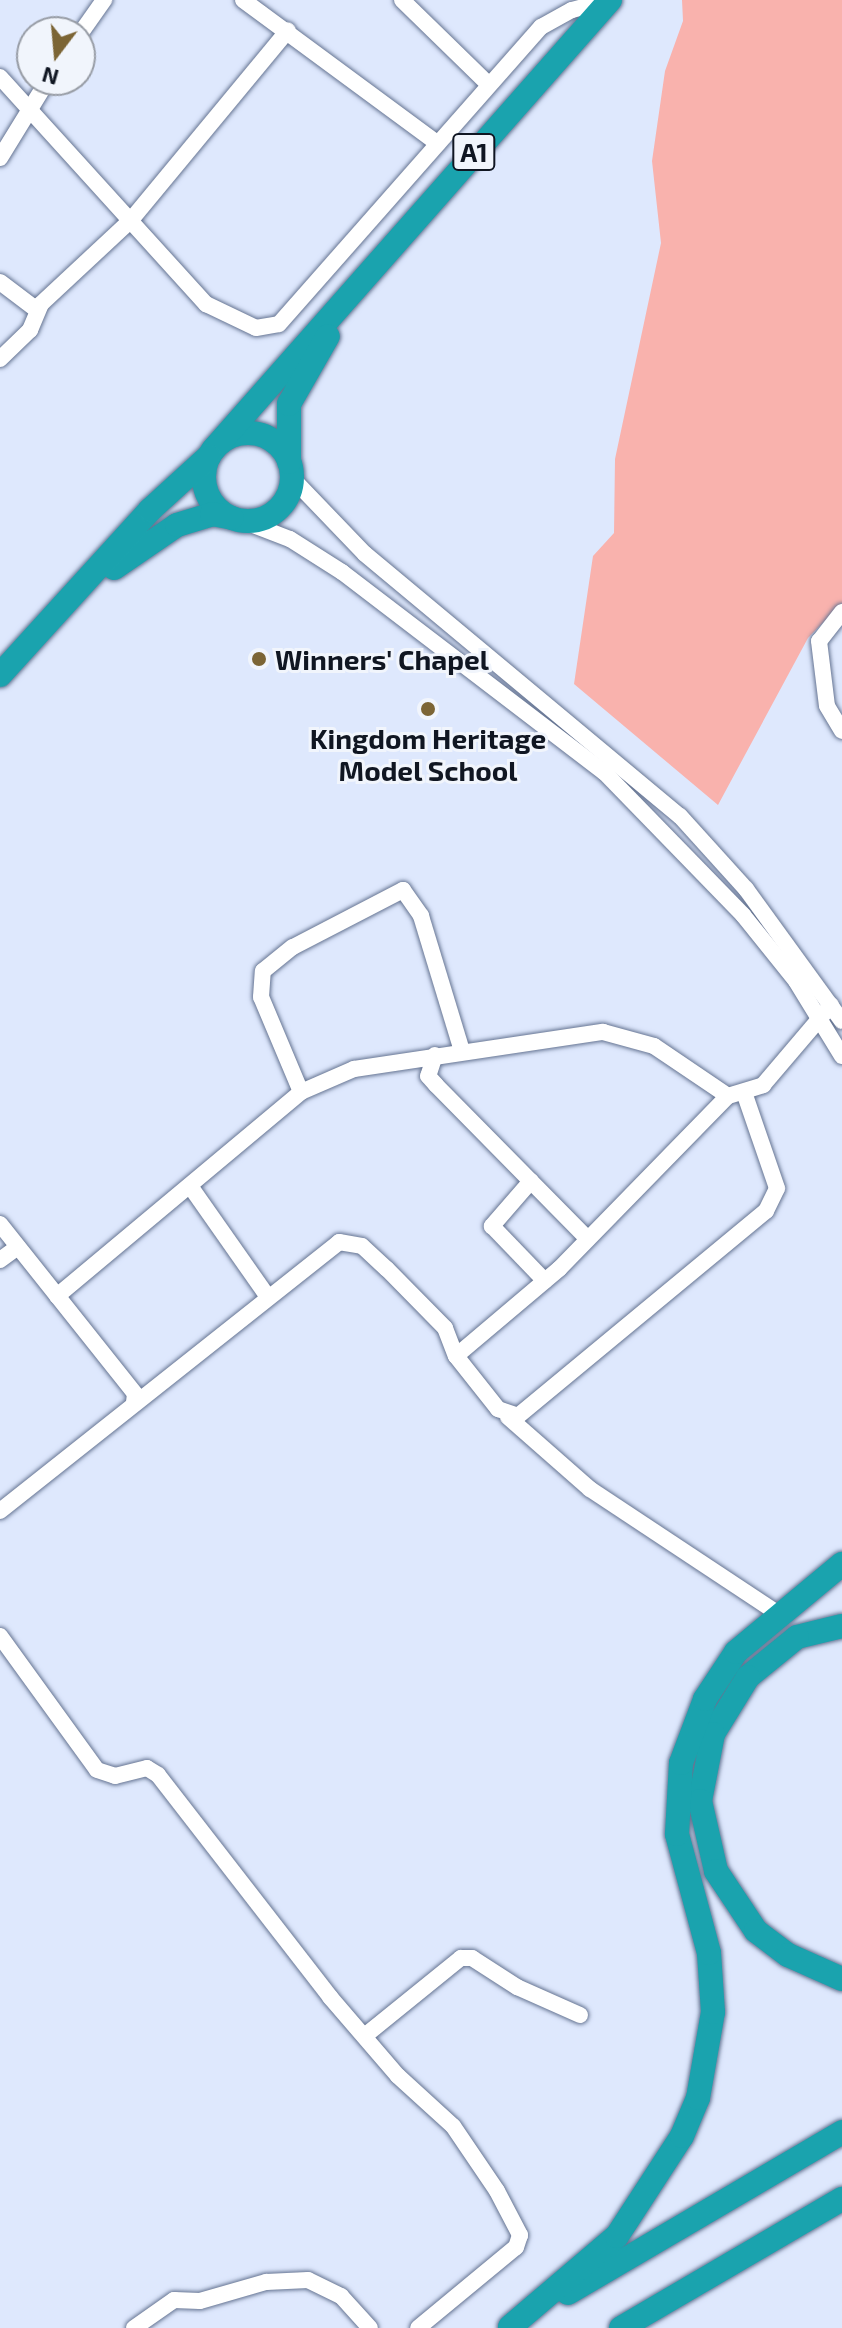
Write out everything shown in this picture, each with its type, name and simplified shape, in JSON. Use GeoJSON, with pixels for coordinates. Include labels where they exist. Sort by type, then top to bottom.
{"type":"FeatureCollection","features":[{"type":"Feature","properties":{"kind":"highway","name":"A1"},"geometry":{"type":"LineString","coordinates":[[0,675],[77,597],[150,510],[210,454],[254,398],[344,309],[496,124],[609,0]]}},
{"type":"Feature","properties":{"kind":"highway","name":"A1"},"geometry":{"type":"LineString","coordinates":[[291,470],[289,404],[344,309]]}},
{"type":"Feature","properties":{"kind":"highway"},"geometry":{"type":"LineString","coordinates":[[255,434],[282,449],[291,470],[282,505],[271,515],[237,520],[206,493],[210,454],[225,440],[255,434]]}},
{"type":"Feature","properties":{"kind":"highway","name":"A1"},"geometry":{"type":"LineString","coordinates":[[77,597],[177,525],[212,514],[237,520]]}},
{"type":"Feature","properties":{"kind":"highway"},"geometry":{"type":"LineString","coordinates":[[509,2328],[617,2236],[663,2170],[698,2098],[713,2012],[709,1953],[677,1834],[681,1763],[720,1673],[777,1613],[842,1564]]}},
{"type":"Feature","properties":{"kind":"highway"},"geometry":{"type":"LineString","coordinates":[[842,1626],[797,1637],[748,1677],[713,1734],[700,1801],[716,1871],[756,1931],[788,1955],[842,1979]]}},
{"type":"Feature","properties":{"kind":"highway"},"geometry":{"type":"LineString","coordinates":[[509,2328],[842,2132]]}},
{"type":"Feature","properties":{"kind":"highway"},"geometry":{"type":"LineString","coordinates":[[621,2328],[842,2199]]}},
{"type":"Feature","properties":{"kind":"street"},"geometry":{"type":"LineString","coordinates":[[243,0],[288,30],[438,144]]}},
{"type":"Feature","properties":{"kind":"street"},"geometry":{"type":"LineString","coordinates":[[402,0],[488,84]]}},
{"type":"Feature","properties":{"kind":"street"},"geometry":{"type":"LineString","coordinates":[[0,77],[206,304],[244,327],[279,324],[541,27],[572,10],[609,0]]}},
{"type":"Feature","properties":{"kind":"street"},"geometry":{"type":"LineString","coordinates":[[0,359],[30,330],[37,310],[131,220],[288,30]]}},
{"type":"Feature","properties":{"kind":"street"},"geometry":{"type":"LineString","coordinates":[[0,158],[32,115],[41,96]]}},
{"type":"Feature","properties":{"kind":"street"},"geometry":{"type":"LineString","coordinates":[[0,282],[37,310]]}},
{"type":"Feature","properties":{"kind":"street"},"geometry":{"type":"LineString","coordinates":[[291,470],[365,554],[578,728],[680,816],[746,889],[826,1012],[842,1056]]}},
{"type":"Feature","properties":{"kind":"street"},"geometry":{"type":"LineString","coordinates":[[237,520],[290,539],[342,572],[564,743],[666,830],[826,1012],[842,1021]]}},
{"type":"Feature","properties":{"kind":"street"},"geometry":{"type":"LineString","coordinates":[[842,612],[819,641],[827,706],[842,731]]}},
{"type":"Feature","properties":{"kind":"street"},"geometry":{"type":"LineString","coordinates":[[564,743],[578,728]]}},
{"type":"Feature","properties":{"kind":"street"},"geometry":{"type":"LineString","coordinates":[[666,830],[680,816]]}},
{"type":"Feature","properties":{"kind":"street"},"geometry":{"type":"LineString","coordinates":[[301,1092],[261,997],[263,971],[293,947],[403,890],[421,916],[462,1051]]}},
{"type":"Feature","properties":{"kind":"street"},"geometry":{"type":"LineString","coordinates":[[456,1356],[545,1281],[737,1096],[763,1085],[826,1012]]}},
{"type":"Feature","properties":{"kind":"street"},"geometry":{"type":"LineString","coordinates":[[57,1296],[301,1092],[354,1069],[576,1034],[625,1035],[654,1046],[737,1096],[777,1188],[775,1201],[686,1282],[518,1416],[508,1417]]}},
{"type":"Feature","properties":{"kind":"street"},"geometry":{"type":"LineString","coordinates":[[435,1055],[428,1076],[588,1239]]}},
{"type":"Feature","properties":{"kind":"street"},"geometry":{"type":"LineString","coordinates":[[531,1181],[492,1226],[545,1281]]}},
{"type":"Feature","properties":{"kind":"street"},"geometry":{"type":"LineString","coordinates":[[190,1186],[268,1297]]}},
{"type":"Feature","properties":{"kind":"street"},"geometry":{"type":"LineString","coordinates":[[0,1224],[135,1394],[134,1402]]}},
{"type":"Feature","properties":{"kind":"street"},"geometry":{"type":"LineString","coordinates":[[0,1511],[339,1242],[352,1241],[445,1328],[460,1369],[508,1417],[590,1489],[777,1613]]}},
{"type":"Feature","properties":{"kind":"street"},"geometry":{"type":"LineString","coordinates":[[0,1260],[18,1247]]}},
{"type":"Feature","properties":{"kind":"street"},"geometry":{"type":"LineString","coordinates":[[0,1636],[97,1770],[115,1776],[147,1768],[158,1775],[308,1970],[367,2034],[398,2076],[453,2126],[520,2235],[499,2263],[418,2328]]}},
{"type":"Feature","properties":{"kind":"street"},"geometry":{"type":"LineString","coordinates":[[367,2034],[461,1958],[472,1958],[517,1987],[580,2015]]}},
{"type":"Feature","properties":{"kind":"street"},"geometry":{"type":"LineString","coordinates":[[134,2328],[174,2300],[200,2301],[266,2282],[308,2280],[341,2296],[370,2328]]}},
{"type":"Feature","properties":{"kind":"shaded area"},"geometry":{"type":"Polygon","coordinates":[[[682,0],[842,0],[842,603],[808,638],[718,805],[574,684],[593,556],[614,533],[615,459],[661,243],[652,161],[665,71],[683,21],[682,0]]]}},
{"type":"Feature","properties":{"kind":"place","name":"Winners' Chapel"},"geometry":{"type":"Point","coordinates":[259,659]}},
{"type":"Feature","properties":{"kind":"place","name":"Kingdom Heritage Model School"},"geometry":{"type":"Point","coordinates":[428,709]}}]}
